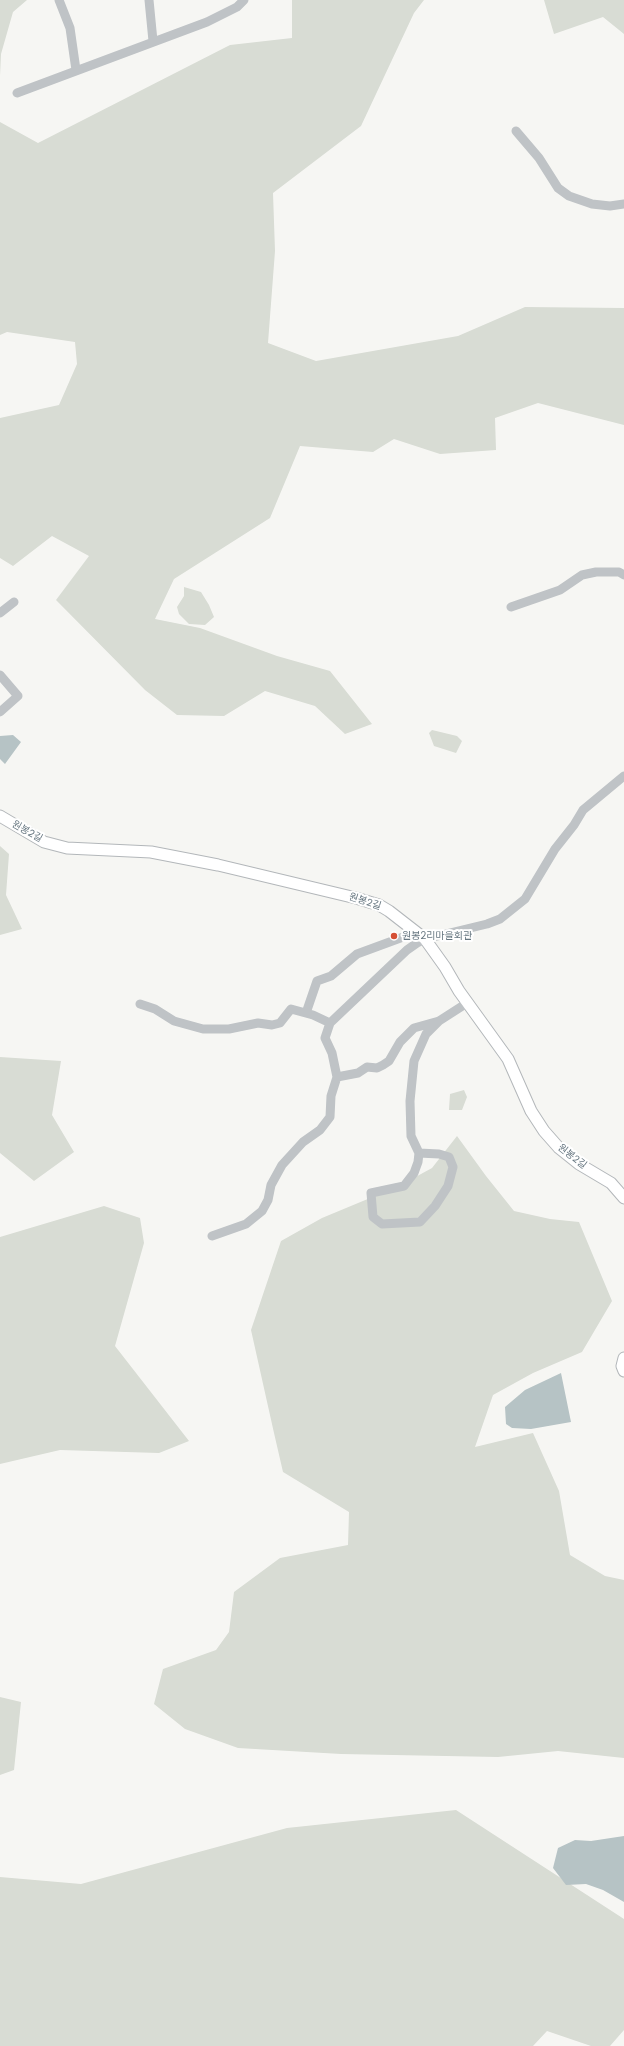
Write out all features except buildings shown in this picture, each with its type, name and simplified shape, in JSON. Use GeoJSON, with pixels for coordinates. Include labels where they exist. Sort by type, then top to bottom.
{"type":"FeatureCollection","features":[{"type":"Feature","properties":{"kind":"main road","name":"원봉2길"},"geometry":{"type":"LineString","coordinates":[[0,816],[44,842],[67,848],[151,852],[218,865],[356,898],[384,908],[425,939],[508,1059],[531,1111],[544,1131],[559,1148],[579,1164],[611,1183],[624,1198]]}},
{"type":"Feature","properties":{"kind":"main road"},"geometry":{"type":"LineString","coordinates":[[624,1358],[622,1366],[624,1371]]}},
{"type":"Feature","properties":{"kind":"street"},"geometry":{"type":"LineString","coordinates":[[59,0],[70,28],[76,70]]}},
{"type":"Feature","properties":{"kind":"street"},"geometry":{"type":"LineString","coordinates":[[150,0],[152,41]]}},
{"type":"Feature","properties":{"kind":"street"},"geometry":{"type":"LineString","coordinates":[[17,93],[152,41],[207,22],[237,7],[244,0]]}},
{"type":"Feature","properties":{"kind":"street"},"geometry":{"type":"LineString","coordinates":[[516,131],[538,158],[558,188],[569,196],[592,204],[610,206],[624,204]]}},
{"type":"Feature","properties":{"kind":"street"},"geometry":{"type":"LineString","coordinates":[[511,607],[560,590],[582,575],[596,572],[619,572],[624,575]]}},
{"type":"Feature","properties":{"kind":"street"},"geometry":{"type":"LineString","coordinates":[[0,613],[14,602]]}},
{"type":"Feature","properties":{"kind":"street"},"geometry":{"type":"LineString","coordinates":[[0,675],[18,696],[0,712]]}},
{"type":"Feature","properties":{"kind":"street"},"geometry":{"type":"LineString","coordinates":[[212,1236],[246,1224],[262,1211],[268,1200],[271,1185],[282,1165],[295,1150],[320,1130],[330,1117],[331,1096],[337,1077],[332,1053],[325,1038],[330,1023],[407,950],[425,939],[487,924],[500,918],[525,899],[555,849],[574,825],[583,810],[624,776]]}},
{"type":"Feature","properties":{"kind":"street"},"geometry":{"type":"LineString","coordinates":[[306,1013],[317,980],[331,976],[357,954],[414,932]]}},
{"type":"Feature","properties":{"kind":"street"},"geometry":{"type":"LineString","coordinates":[[419,1154],[439,1154],[449,1157],[453,1167],[448,1186],[435,1206],[420,1222],[382,1224],[373,1217],[371,1193],[404,1186],[414,1173],[418,1162],[419,1154],[412,1136],[410,1102],[414,1061],[426,1034],[440,1021],[468,1003]]}},
{"type":"Feature","properties":{"kind":"street"},"geometry":{"type":"LineString","coordinates":[[140,1004],[155,1009],[174,1021],[203,1029],[229,1029],[258,1023],[272,1025],[280,1023],[291,1010],[306,1013],[330,1023]]}},
{"type":"Feature","properties":{"kind":"street"},"geometry":{"type":"LineString","coordinates":[[337,1077],[358,1073],[367,1067],[377,1068],[383,1065],[390,1061],[400,1042],[414,1028],[440,1021]]}},
{"type":"Feature","properties":{"kind":"shaded area"},"geometry":{"type":"Polygon","coordinates":[[[0,0],[27,0],[13,12],[1,54],[0,76],[0,0]]]}},
{"type":"Feature","properties":{"kind":"shaded area"},"geometry":{"type":"Polygon","coordinates":[[[292,0],[424,0],[414,13],[361,126],[273,193],[275,251],[268,343],[316,361],[458,336],[525,307],[624,308],[624,425],[538,403],[495,418],[496,450],[440,454],[394,439],[373,452],[300,446],[270,518],[174,579],[155,619],[200,628],[277,656],[330,671],[372,724],[345,734],[315,706],[265,691],[224,716],[177,715],[145,690],[56,600],[89,556],[52,536],[13,566],[0,558],[0,418],[59,405],[77,364],[75,342],[7,332],[0,335],[0,122],[38,143],[230,45],[292,38],[292,0]]]}},
{"type":"Feature","properties":{"kind":"shaded area"},"geometry":{"type":"Polygon","coordinates":[[[544,0],[624,0],[624,34],[603,17],[554,34],[544,0]]]}},
{"type":"Feature","properties":{"kind":"shaded area"},"geometry":{"type":"Polygon","coordinates":[[[184,587],[201,592],[209,605],[214,617],[205,625],[189,624],[179,614],[177,607],[184,596],[184,587]]]}},
{"type":"Feature","properties":{"kind":"shaded area"},"geometry":{"type":"Polygon","coordinates":[[[432,730],[457,736],[462,741],[456,753],[434,746],[429,733],[432,730]]]}},
{"type":"Feature","properties":{"kind":"shaded area"},"geometry":{"type":"Polygon","coordinates":[[[13,735],[21,742],[5,764],[0,759],[0,736],[13,735]]]}},
{"type":"Feature","properties":{"kind":"shaded area"},"geometry":{"type":"Polygon","coordinates":[[[0,846],[9,854],[6,895],[22,929],[0,935],[0,846]]]}},
{"type":"Feature","properties":{"kind":"shaded area"},"geometry":{"type":"Polygon","coordinates":[[[0,1057],[61,1061],[52,1115],[74,1152],[34,1181],[0,1153],[0,1057]]]}},
{"type":"Feature","properties":{"kind":"shaded area"},"geometry":{"type":"Polygon","coordinates":[[[464,1090],[467,1097],[462,1110],[449,1110],[450,1094],[464,1090]]]}},
{"type":"Feature","properties":{"kind":"shaded area"},"geometry":{"type":"Polygon","coordinates":[[[457,1136],[514,1211],[550,1219],[579,1222],[612,1301],[582,1352],[533,1373],[493,1395],[475,1447],[533,1433],[559,1491],[570,1555],[605,1576],[624,1580],[624,1758],[558,1751],[498,1757],[341,1754],[238,1748],[185,1729],[154,1704],[163,1669],[216,1650],[229,1632],[234,1592],[280,1558],[348,1545],[349,1512],[283,1472],[251,1330],[281,1241],[322,1218],[399,1186],[432,1168],[457,1136]]]}},
{"type":"Feature","properties":{"kind":"shaded area"},"geometry":{"type":"Polygon","coordinates":[[[104,1206],[140,1218],[144,1243],[115,1346],[189,1441],[159,1453],[60,1450],[0,1464],[0,1237],[104,1206]]]}},
{"type":"Feature","properties":{"kind":"shaded area"},"geometry":{"type":"Polygon","coordinates":[[[561,1373],[571,1422],[531,1429],[512,1428],[506,1424],[505,1407],[525,1390],[561,1373]]]}},
{"type":"Feature","properties":{"kind":"shaded area"},"geometry":{"type":"Polygon","coordinates":[[[0,1697],[21,1702],[14,1770],[0,1775],[0,1697]]]}},
{"type":"Feature","properties":{"kind":"shaded area"},"geometry":{"type":"Polygon","coordinates":[[[456,1810],[624,1919],[624,2030],[610,2046],[591,2046],[547,2031],[533,2046],[0,2046],[0,1877],[81,1884],[287,1828],[456,1810]]]}},
{"type":"Feature","properties":{"kind":"shaded area"},"geometry":{"type":"Polygon","coordinates":[[[624,1836],[624,1902],[603,1890],[586,1884],[566,1885],[553,1868],[558,1848],[575,1840],[591,1841],[624,1836]]]}},
{"type":"Feature","properties":{"kind":"place","name":"원봉2리마을회관"},"geometry":{"type":"Point","coordinates":[394,936]}}]}
